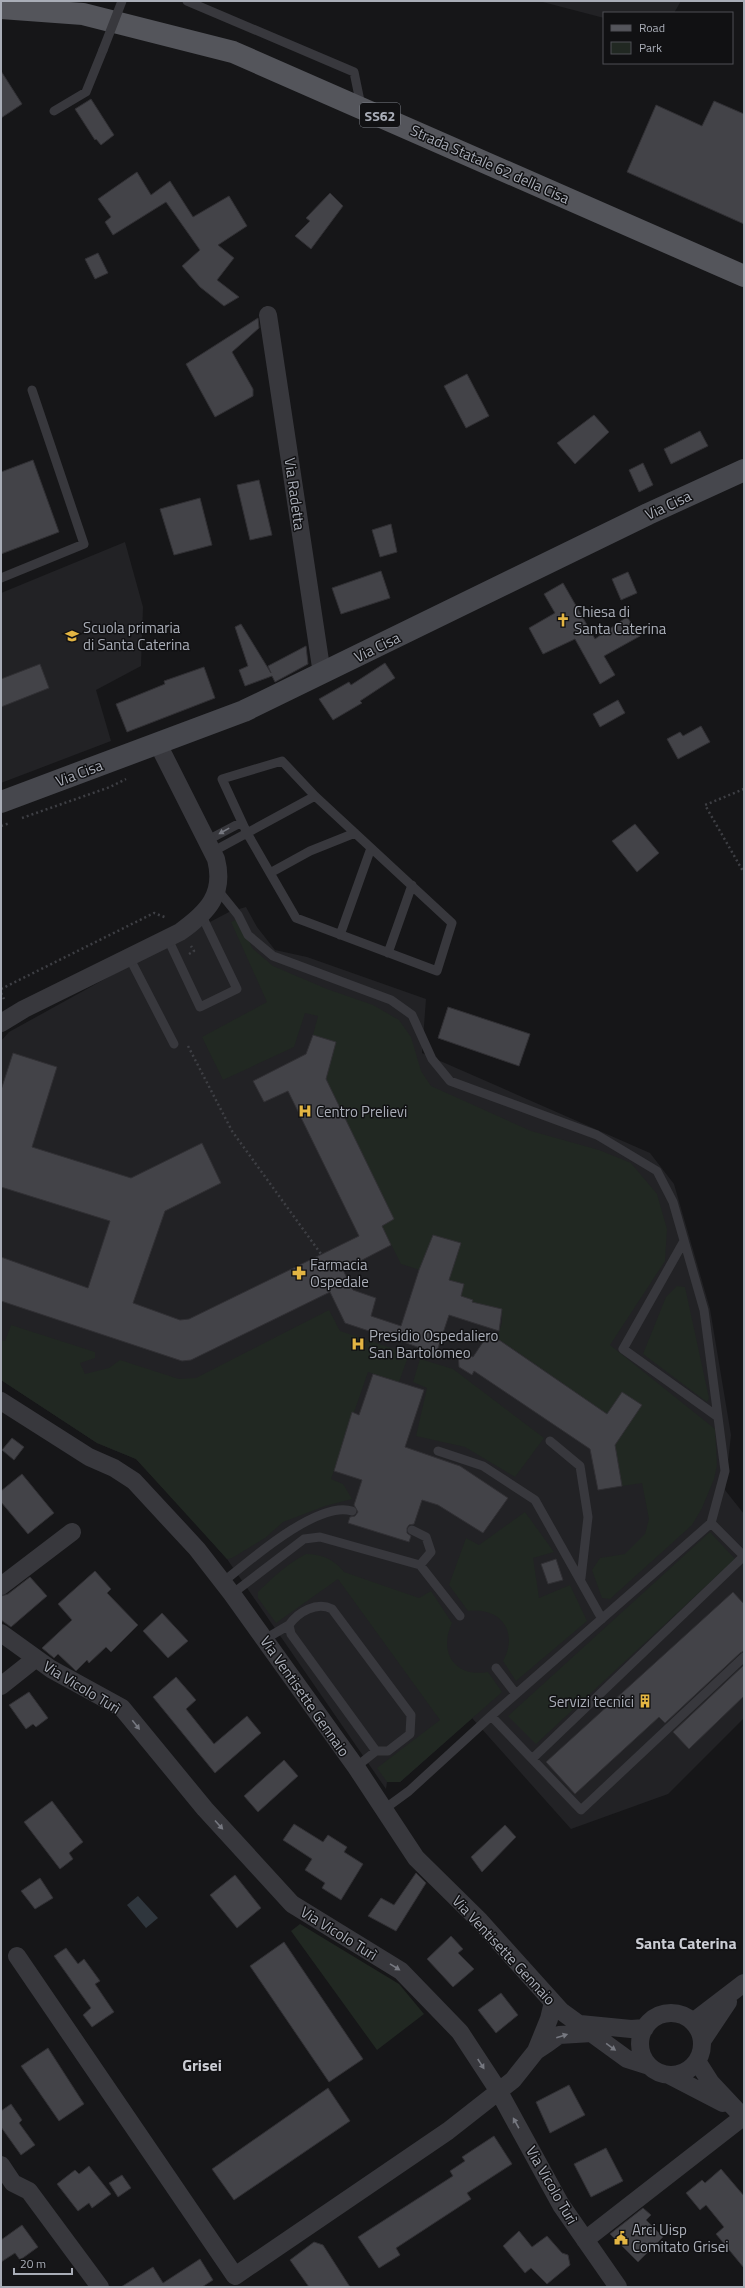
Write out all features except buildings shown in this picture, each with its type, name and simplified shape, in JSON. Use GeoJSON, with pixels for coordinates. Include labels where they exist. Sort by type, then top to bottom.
{"type":"FeatureCollection","features":[{"type":"Feature","properties":{"kind":"main road","name":"Strada Statale 62 della Cisa"},"geometry":{"type":"LineString","coordinates":[[1,8],[83,14],[233,52],[744,276]]}},
{"type":"Feature","properties":{"kind":"street","name":"Via Radetta"},"geometry":{"type":"LineString","coordinates":[[268,315],[322,674]]}},
{"type":"Feature","properties":{"kind":"street","name":"Via Cisa"},"geometry":{"type":"LineString","coordinates":[[1,802],[244,711],[648,514],[744,470]]}},
{"type":"Feature","properties":{"kind":"street"},"geometry":{"type":"LineString","coordinates":[[1,1023],[24,1009],[129,957],[170,928],[180,932],[202,916],[216,895],[220,875],[209,846],[158,744]]}},
{"type":"Feature","properties":{"kind":"street","name":"Via Ventisette Gennaio"},"geometry":{"type":"LineString","coordinates":[[1,1401],[89,1457],[114,1468],[134,1481],[197,1549],[228,1588],[356,1767],[416,1858],[480,1921],[561,2011],[628,2059],[649,2066],[658,2072],[669,2075],[740,2115]]}},
{"type":"Feature","properties":{"kind":"street"},"geometry":{"type":"LineString","coordinates":[[1,1586],[72,1532]]}},
{"type":"Feature","properties":{"kind":"street","name":"Via Vicolo Turì"},"geometry":{"type":"LineString","coordinates":[[1,1633],[35,1659],[122,1708],[205,1808],[292,1904],[402,1971],[460,2032],[498,2090],[561,2205],[618,2287]]}},
{"type":"Feature","properties":{"kind":"street"},"geometry":{"type":"LineString","coordinates":[[1,1686],[35,1659]]}},
{"type":"Feature","properties":{"kind":"street"},"geometry":{"type":"LineString","coordinates":[[17,1956],[230,2281],[448,2131],[498,2090],[513,2080],[536,2051],[549,2019],[553,2002]]}},
{"type":"Feature","properties":{"kind":"street"},"geometry":{"type":"LineString","coordinates":[[693,2022],[739,1988]]}},
{"type":"Feature","properties":{"kind":"street"},"geometry":{"type":"LineString","coordinates":[[702,2041],[739,1988]]}},
{"type":"Feature","properties":{"kind":"street"},"geometry":{"type":"LineString","coordinates":[[649,2066],[643,2057],[641,2047],[641,2037],[645,2028],[659,2016],[668,2014],[686,2017],[693,2022],[699,2031],[702,2041],[701,2051],[697,2061],[685,2072],[669,2075]]}},
{"type":"Feature","properties":{"kind":"street","name":"Via Ventisette Gennaio"},"geometry":{"type":"LineString","coordinates":[[586,2029],[645,2028]]}},
{"type":"Feature","properties":{"kind":"street"},"geometry":{"type":"LineString","coordinates":[[536,2051],[559,2035],[586,2029]]}},
{"type":"Feature","properties":{"kind":"street"},"geometry":{"type":"LineString","coordinates":[[585,2240],[740,2115],[710,2083],[697,2061]]}},
{"type":"Feature","properties":{"kind":"street"},"geometry":{"type":"LineString","coordinates":[[1,2165],[13,2183],[29,2192],[100,2287]]}},
{"type":"Feature","properties":{"kind":"lane"},"geometry":{"type":"LineString","coordinates":[[54,111],[86,92],[122,1]]}},
{"type":"Feature","properties":{"kind":"lane"},"geometry":{"type":"LineString","coordinates":[[187,1],[354,72],[361,107]]}},
{"type":"Feature","properties":{"kind":"lane"},"geometry":{"type":"LineString","coordinates":[[1,578],[84,544],[32,390]]}},
{"type":"Feature","properties":{"kind":"lane"},"geometry":{"type":"LineString","coordinates":[[282,761],[315,796],[452,923],[437,971],[296,918],[247,833],[222,779],[282,761]]}},
{"type":"Feature","properties":{"kind":"lane"},"geometry":{"type":"LineString","coordinates":[[209,846],[247,833],[315,796]]}},
{"type":"Feature","properties":{"kind":"lane"},"geometry":{"type":"LineString","coordinates":[[209,846],[242,822]]}},
{"type":"Feature","properties":{"kind":"lane"},"geometry":{"type":"LineString","coordinates":[[270,873],[310,851],[355,833]]}},
{"type":"Feature","properties":{"kind":"lane"},"geometry":{"type":"LineString","coordinates":[[340,935],[371,848]]}},
{"type":"Feature","properties":{"kind":"lane"},"geometry":{"type":"LineString","coordinates":[[388,953],[412,885]]}},
{"type":"Feature","properties":{"kind":"lane"},"geometry":{"type":"LineString","coordinates":[[218,889],[238,915],[248,935],[273,956],[391,1000],[412,1015],[432,1059],[450,1081],[597,1134],[657,1171],[673,1202],[704,1310],[725,1472],[712,1523],[491,1716],[409,1791],[383,1810]]}},
{"type":"Feature","properties":{"kind":"lane"},"geometry":{"type":"LineString","coordinates":[[170,928],[200,1007],[237,989],[202,916]]}},
{"type":"Feature","properties":{"kind":"lane"},"geometry":{"type":"LineString","coordinates":[[129,957],[174,1044]]}},
{"type":"Feature","properties":{"kind":"lane"},"geometry":{"type":"LineString","coordinates":[[684,1241],[623,1349],[718,1417]]}},
{"type":"Feature","properties":{"kind":"lane"},"geometry":{"type":"LineString","coordinates":[[550,1442],[580,1466],[588,1517],[581,1578]]}},
{"type":"Feature","properties":{"kind":"lane"},"geometry":{"type":"LineString","coordinates":[[438,1451],[483,1466],[535,1500],[581,1578],[602,1619]]}},
{"type":"Feature","properties":{"kind":"lane"},"geometry":{"type":"LineString","coordinates":[[228,1588],[283,1535],[327,1512],[344,1508],[352,1511]]}},
{"type":"Feature","properties":{"kind":"lane"},"geometry":{"type":"LineString","coordinates":[[532,1759],[744,1556],[712,1523]]}},
{"type":"Feature","properties":{"kind":"lane"},"geometry":{"type":"LineString","coordinates":[[412,1530],[426,1537],[431,1552],[420,1565]]}},
{"type":"Feature","properties":{"kind":"lane"},"geometry":{"type":"LineString","coordinates":[[228,1588],[304,1538],[320,1537],[420,1565],[460,1616]]}},
{"type":"Feature","properties":{"kind":"lane"},"geometry":{"type":"LineString","coordinates":[[265,1639],[289,1625],[293,1619],[314,1606],[324,1605],[332,1609],[411,1715],[410,1734],[388,1751],[376,1751],[356,1767]]}},
{"type":"Feature","properties":{"kind":"lane"},"geometry":{"type":"LineString","coordinates":[[289,1625],[291,1634],[376,1751]]}},
{"type":"Feature","properties":{"kind":"lane"},"geometry":{"type":"LineString","coordinates":[[491,1716],[581,1810],[744,1657]]}},
{"type":"Feature","properties":{"kind":"lane"},"geometry":{"type":"LineString","coordinates":[[496,1668],[516,1694]]}},
{"type":"Feature","properties":{"kind":"path"},"geometry":{"type":"LineString","coordinates":[[1,826],[110,787],[130,777]]}},
{"type":"Feature","properties":{"kind":"path"},"geometry":{"type":"LineString","coordinates":[[744,789],[705,805],[744,873]]}},
{"type":"Feature","properties":{"kind":"path"},"geometry":{"type":"LineString","coordinates":[[1,989],[154,913],[170,928]]}},
{"type":"Feature","properties":{"kind":"path"},"geometry":{"type":"LineString","coordinates":[[186,1044],[232,1131],[321,1254]]}},
{"type":"Feature","properties":{"kind":"shaded area"},"geometry":{"type":"Polygon","coordinates":[[[539,1],[681,1],[675,12],[603,12],[603,18],[539,1]]]}},
{"type":"Feature","properties":{"kind":"shaded area","name":"Scuola primaria di Santa Caterina"},"geometry":{"type":"Polygon","coordinates":[[[125,542],[143,607],[141,666],[96,690],[111,741],[1,783],[1,593],[125,542]]]}},
{"type":"Feature","properties":{"kind":"shaded area","name":"Presidio Ospedaliero San Bartolomeo"},"geometry":{"type":"Polygon","coordinates":[[[246,907],[257,927],[275,950],[307,957],[426,999],[422,1053],[650,1153],[674,1184],[710,1309],[731,1435],[725,1490],[744,1514],[744,1718],[668,1794],[571,1829],[472,1718],[400,1782],[387,1782],[386,1789],[227,1559],[136,1459],[97,1443],[1,1380],[1,1041],[9,1032],[170,943],[229,912],[246,907]]]}},
{"type":"Feature","properties":{"kind":"shaded area"},"geometry":{"type":"Polygon","coordinates":[[[138,1896],[158,1918],[146,1928],[127,1905],[138,1896]]]}},
{"type":"Feature","properties":{"kind":"green space"},"geometry":{"type":"Polygon","coordinates":[[[240,918],[252,948],[273,966],[327,989],[373,1005],[399,1020],[411,1037],[421,1071],[431,1086],[531,1131],[599,1150],[631,1163],[657,1194],[667,1229],[665,1261],[610,1345],[715,1429],[717,1465],[714,1479],[702,1508],[692,1525],[610,1599],[602,1598],[592,1570],[600,1558],[625,1554],[645,1534],[649,1519],[642,1483],[622,1486],[615,1445],[642,1405],[622,1392],[607,1414],[497,1338],[502,1323],[502,1309],[495,1307],[491,1314],[470,1311],[473,1300],[461,1296],[464,1284],[449,1280],[460,1243],[433,1235],[420,1270],[401,1264],[382,1226],[393,1219],[326,1079],[336,1042],[313,1035],[318,1016],[305,1013],[294,1047],[223,1080],[202,1037],[267,1002],[231,922],[240,918]]]}},
{"type":"Feature","properties":{"kind":"green space"},"geometry":{"type":"Polygon","coordinates":[[[677,1286],[685,1287],[709,1398],[707,1402],[643,1354],[666,1297],[677,1286]]]}},
{"type":"Feature","properties":{"kind":"green space"},"geometry":{"type":"Polygon","coordinates":[[[329,1310],[340,1331],[409,1354],[399,1382],[368,1372],[331,1479],[343,1484],[352,1499],[325,1506],[283,1522],[265,1538],[232,1558],[227,1559],[136,1459],[97,1443],[1,1380],[1,1340],[5,1341],[11,1325],[95,1352],[95,1358],[80,1363],[85,1374],[109,1368],[120,1360],[179,1379],[196,1378],[329,1310]]]}},
{"type":"Feature","properties":{"kind":"green space"},"geometry":{"type":"Polygon","coordinates":[[[420,1359],[453,1369],[544,1438],[515,1477],[465,1447],[416,1436],[427,1388],[413,1382],[420,1359]]]}},
{"type":"Feature","properties":{"kind":"green space"},"geometry":{"type":"Polygon","coordinates":[[[525,1512],[554,1552],[533,1558],[539,1598],[570,1585],[587,1621],[516,1681],[503,1661],[509,1640],[508,1631],[504,1624],[498,1617],[490,1613],[468,1611],[449,1585],[466,1538],[479,1545],[525,1512]]]}},
{"type":"Feature","properties":{"kind":"green space"},"geometry":{"type":"Polygon","coordinates":[[[710,1532],[735,1559],[536,1744],[508,1716],[710,1532]]]}},
{"type":"Feature","properties":{"kind":"green space"},"geometry":{"type":"Polygon","coordinates":[[[306,1554],[328,1558],[337,1564],[344,1572],[419,1598],[431,1591],[452,1623],[448,1634],[447,1644],[452,1661],[458,1667],[466,1671],[476,1673],[488,1672],[502,1692],[400,1782],[387,1782],[377,1768],[440,1720],[338,1579],[276,1623],[258,1598],[258,1592],[269,1581],[286,1566],[306,1554]]]}},
{"type":"Feature","properties":{"kind":"green space"},"geometry":{"type":"Polygon","coordinates":[[[300,1924],[399,1984],[424,2014],[377,2050],[291,1931],[300,1924]]]}},
{"type":"Feature","properties":{"kind":"place","name":"Chiesa di Santa Caterina"},"geometry":{"type":"Point","coordinates":[563,620]}},
{"type":"Feature","properties":{"kind":"place","name":"Scuola primaria di Santa Caterina"},"geometry":{"type":"Point","coordinates":[72,636]}},
{"type":"Feature","properties":{"kind":"place","name":"Centro Prelievi"},"geometry":{"type":"Point","coordinates":[305,1111]}},
{"type":"Feature","properties":{"kind":"place","name":"Farmacia Ospedale"},"geometry":{"type":"Point","coordinates":[299,1273]}},
{"type":"Feature","properties":{"kind":"place","name":"Presidio Ospedaliero San Bartolomeo"},"geometry":{"type":"Point","coordinates":[358,1344]}},
{"type":"Feature","properties":{"kind":"place","name":"Servizi tecnici"},"geometry":{"type":"Point","coordinates":[645,1701]}},
{"type":"Feature","properties":{"kind":"place","name":"Arci Uisp Comitato Grisei"},"geometry":{"type":"Point","coordinates":[621,2238]}},
{"type":"Feature","properties":{"kind":"district","name":"Santa Caterina"},"geometry":{"type":"Point","coordinates":[686,1943]}},
{"type":"Feature","properties":{"kind":"district","name":"Grisei"},"geometry":{"type":"Point","coordinates":[202,2065]}}]}
